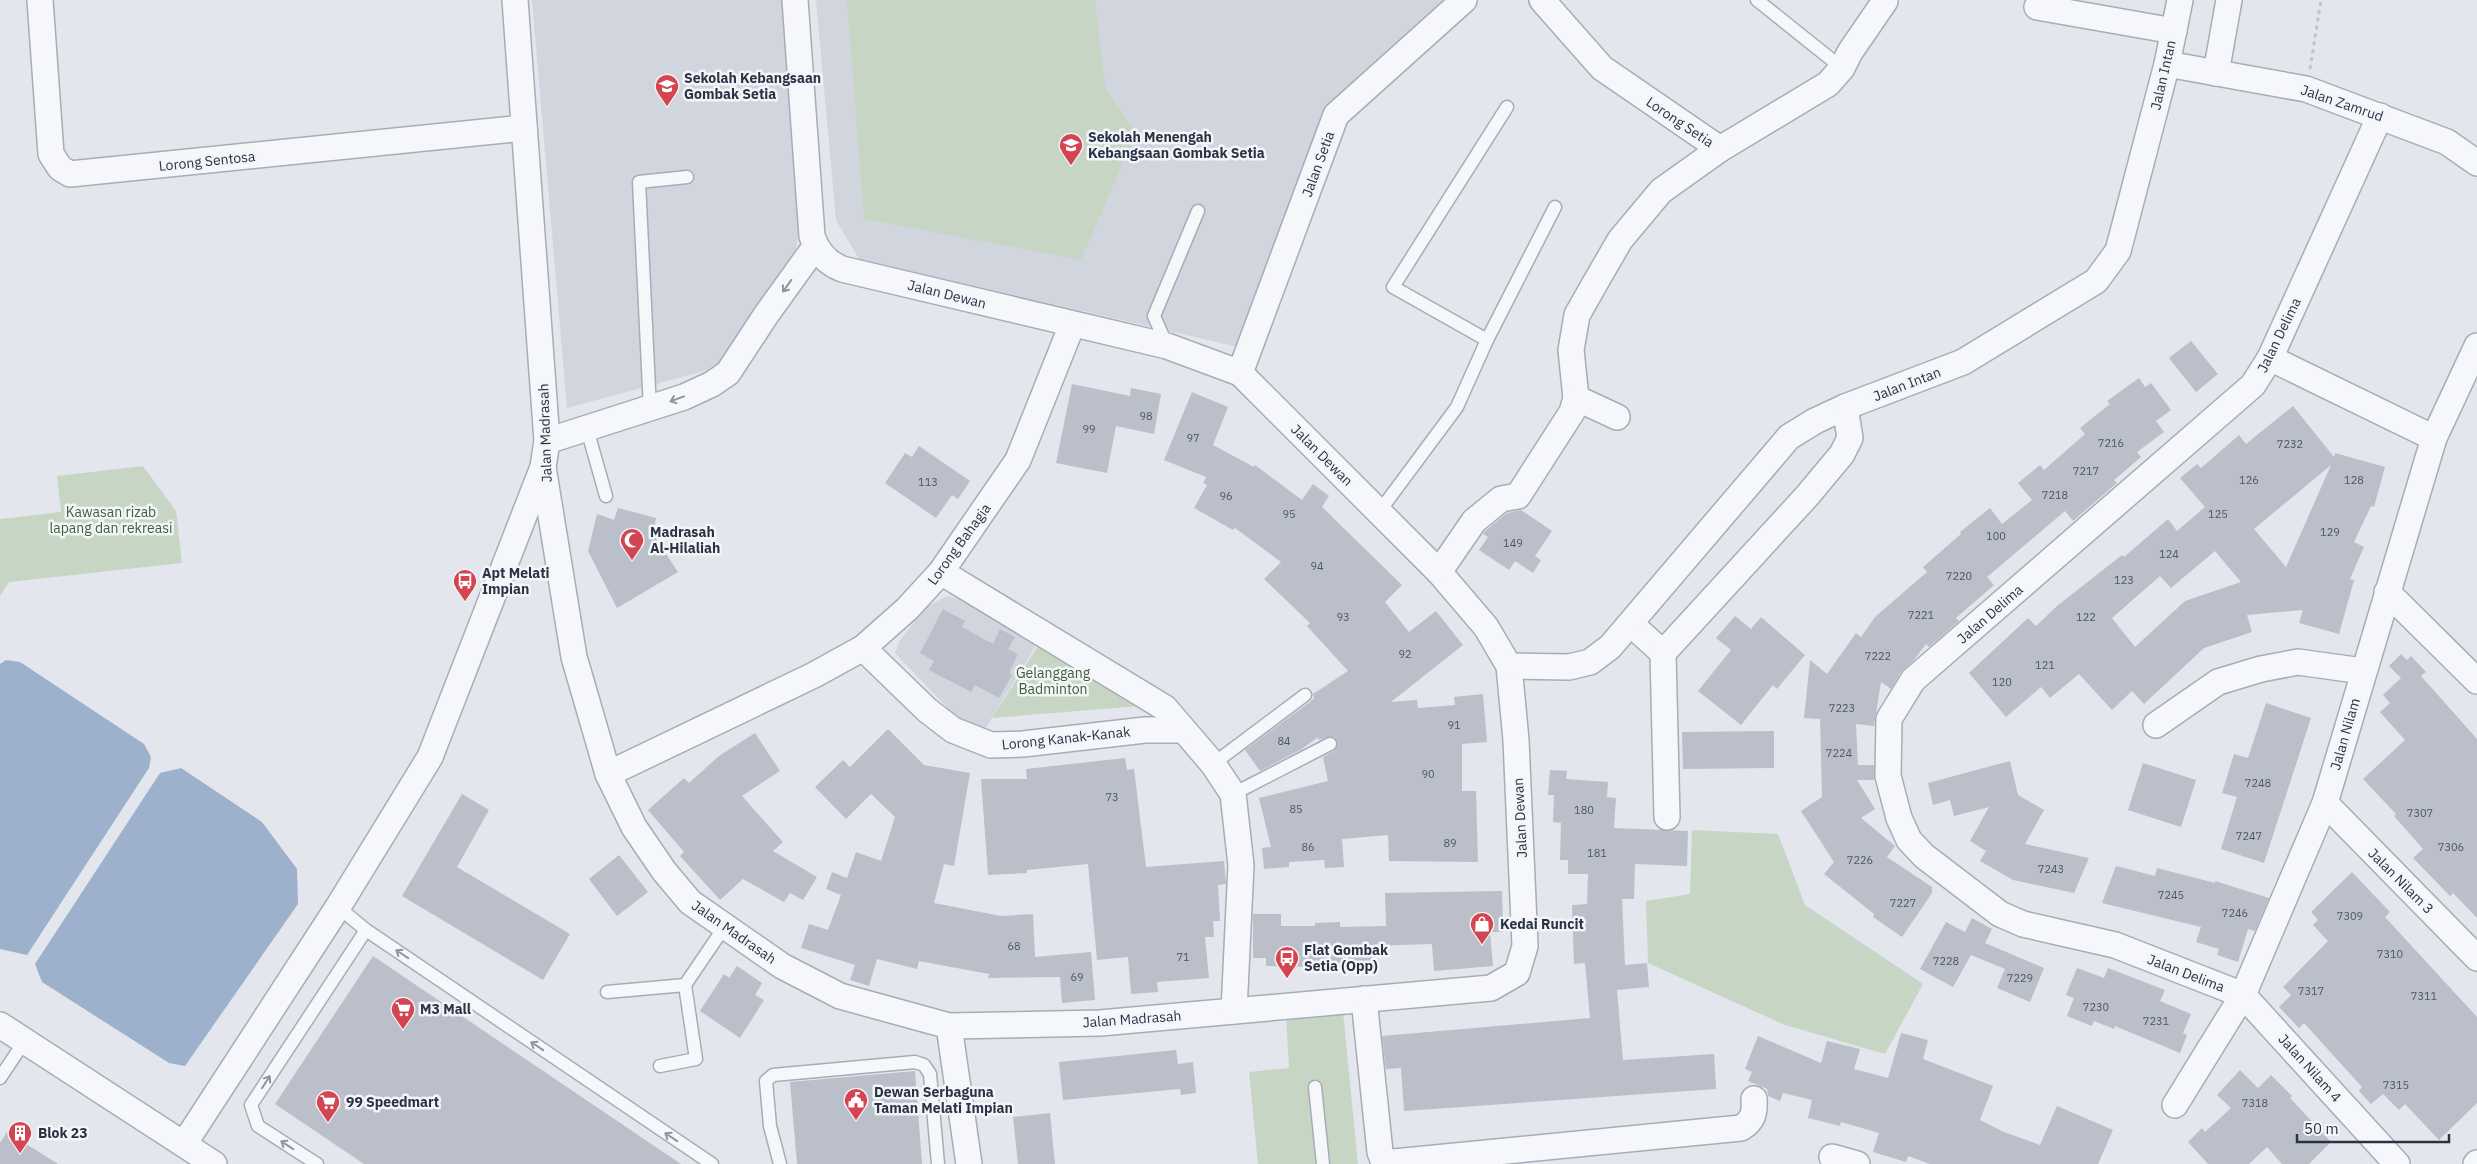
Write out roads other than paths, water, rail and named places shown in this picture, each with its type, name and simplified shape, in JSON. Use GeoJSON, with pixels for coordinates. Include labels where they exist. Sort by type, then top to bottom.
{"type":"FeatureCollection","features":[{"type":"Feature","properties":{"kind":"street","name":"Lorong Sentosa"},"geometry":{"type":"LineString","coordinates":[[40,0],[52,154],[60,168],[70,174],[524,128]]}},
{"type":"Feature","properties":{"kind":"street","name":"Jalan Madrasah"},"geometry":{"type":"LineString","coordinates":[[515,0],[547,441],[543,467],[574,657],[608,774],[634,827],[664,871],[690,902],[782,966],[840,996],[949,1026],[1100,1022],[1491,988],[1517,973],[1526,946]]}},
{"type":"Feature","properties":{"kind":"street"},"geometry":{"type":"LineString","coordinates":[[547,441],[650,408],[705,387],[728,373],[766,314],[816,247],[812,236],[795,0]]}},
{"type":"Feature","properties":{"kind":"street","name":"Jalan Setia"},"geometry":{"type":"LineString","coordinates":[[1240,373],[1336,115],[1464,0]]}},
{"type":"Feature","properties":{"kind":"street","name":"Lorong Setia"},"geometry":{"type":"LineString","coordinates":[[1542,0],[1602,68],[1720,149],[1828,84],[1842,68],[1850,52],[1886,1]]}},
{"type":"Feature","properties":{"kind":"street","name":"Jalan Intan"},"geometry":{"type":"LineString","coordinates":[[1509,666],[1568,667],[1590,662],[1610,647],[1789,437],[1815,421],[1845,407],[1963,362],[2096,281],[2118,251],[2168,64],[2180,0]]}},
{"type":"Feature","properties":{"kind":"street"},"geometry":{"type":"LineString","coordinates":[[2216,73],[2229,0]]}},
{"type":"Feature","properties":{"kind":"street"},"geometry":{"type":"LineString","coordinates":[[2037,7],[2174,31]]}},
{"type":"Feature","properties":{"kind":"street","name":"Jalan Zamrud"},"geometry":{"type":"LineString","coordinates":[[2168,64],[2306,89],[2447,142],[2477,163]]}},
{"type":"Feature","properties":{"kind":"street","name":"Jalan Delima"},"geometry":{"type":"LineString","coordinates":[[2243,995],[2115,945],[2023,924],[2000,914],[1924,856],[1909,840],[1899,818],[1888,776],[1889,719],[1913,680],[2253,385],[2270,358],[2380,116]]}},
{"type":"Feature","properties":{"kind":"street"},"geometry":{"type":"LineString","coordinates":[[1439,572],[1474,521],[1501,499],[1518,496],[1572,412],[1576,398],[1571,350],[1577,315],[1620,240],[1661,190],[1720,149]]}},
{"type":"Feature","properties":{"kind":"street","name":"Jalan Dewan"},"geometry":{"type":"LineString","coordinates":[[816,247],[826,260],[842,269],[1166,346],[1240,373],[1439,572],[1486,627],[1509,666],[1516,740],[1526,946]]}},
{"type":"Feature","properties":{"kind":"street","name":"Lorong Bahagia"},"geometry":{"type":"LineString","coordinates":[[608,774],[814,675],[863,648],[907,609],[941,572],[1018,460],[1072,325]]}},
{"type":"Feature","properties":{"kind":"street","name":"Jalan Nilam"},"geometry":{"type":"LineString","coordinates":[[2175,1104],[2243,995],[2325,804],[2363,671],[2434,438],[2477,346]]}},
{"type":"Feature","properties":{"kind":"street"},"geometry":{"type":"LineString","coordinates":[[2270,358],[2434,438]]}},
{"type":"Feature","properties":{"kind":"street"},"geometry":{"type":"LineString","coordinates":[[1576,398],[1617,417]]}},
{"type":"Feature","properties":{"kind":"street"},"geometry":{"type":"LineString","coordinates":[[1667,817],[1663,653],[1807,496],[1842,454],[1850,438],[1845,407]]}},
{"type":"Feature","properties":{"kind":"street"},"geometry":{"type":"LineString","coordinates":[[184,1144],[338,907],[430,757],[543,467]]}},
{"type":"Feature","properties":{"kind":"street"},"geometry":{"type":"LineString","coordinates":[[941,572],[1165,708],[1213,764],[1233,794],[1241,865],[1234,1011]]}},
{"type":"Feature","properties":{"kind":"street"},"geometry":{"type":"LineString","coordinates":[[2387,592],[2477,681]]}},
{"type":"Feature","properties":{"kind":"street"},"geometry":{"type":"LineString","coordinates":[[1630,624],[1663,653]]}},
{"type":"Feature","properties":{"kind":"street","name":"Lorong Kanak-Kanak"},"geometry":{"type":"LineString","coordinates":[[863,648],[927,710],[953,730],[991,745],[1023,744],[1145,730],[1182,730]]}},
{"type":"Feature","properties":{"kind":"street"},"geometry":{"type":"LineString","coordinates":[[2156,725],[2218,682],[2261,669],[2298,662],[2363,671]]}},
{"type":"Feature","properties":{"kind":"street","name":"Jalan Nilam 3"},"geometry":{"type":"LineString","coordinates":[[2325,804],[2477,958]]}},
{"type":"Feature","properties":{"kind":"street","name":"Jalan Nilam 4"},"geometry":{"type":"LineString","coordinates":[[2243,995],[2397,1164]]}},
{"type":"Feature","properties":{"kind":"street"},"geometry":{"type":"LineString","coordinates":[[1364,999],[1380,1152],[1383,1160],[1394,1162],[1741,1128],[1752,1119],[1755,1111],[1754,1100]]}},
{"type":"Feature","properties":{"kind":"street"},"geometry":{"type":"LineString","coordinates":[[0,1025],[214,1164]]}},
{"type":"Feature","properties":{"kind":"street"},"geometry":{"type":"LineString","coordinates":[[949,1026],[969,1164]]}},
{"type":"Feature","properties":{"kind":"street"},"geometry":{"type":"LineString","coordinates":[[1832,1157],[1857,1164]]}},
{"type":"Feature","properties":{"kind":"lane"},"geometry":{"type":"LineString","coordinates":[[1757,0],[1842,68]]}},
{"type":"Feature","properties":{"kind":"lane"},"geometry":{"type":"LineString","coordinates":[[1487,340],[1393,287],[1507,106]]}},
{"type":"Feature","properties":{"kind":"lane"},"geometry":{"type":"LineString","coordinates":[[650,408],[639,182],[687,177]]}},
{"type":"Feature","properties":{"kind":"lane"},"geometry":{"type":"LineString","coordinates":[[1379,512],[1457,407],[1487,340],[1555,207]]}},
{"type":"Feature","properties":{"kind":"lane"},"geometry":{"type":"LineString","coordinates":[[1166,346],[1154,316],[1198,211]]}},
{"type":"Feature","properties":{"kind":"lane"},"geometry":{"type":"LineString","coordinates":[[587,429],[606,496]]}},
{"type":"Feature","properties":{"kind":"lane"},"geometry":{"type":"LineString","coordinates":[[1213,764],[1304,695]]}},
{"type":"Feature","properties":{"kind":"lane"},"geometry":{"type":"LineString","coordinates":[[1233,794],[1330,744]]}},
{"type":"Feature","properties":{"kind":"lane"},"geometry":{"type":"LineString","coordinates":[[338,907],[366,930],[712,1164]]}},
{"type":"Feature","properties":{"kind":"lane"},"geometry":{"type":"LineString","coordinates":[[660,1066],[696,1058],[686,985],[725,926]]}},
{"type":"Feature","properties":{"kind":"lane"},"geometry":{"type":"LineString","coordinates":[[317,1164],[258,1126],[251,1105],[366,930]]}},
{"type":"Feature","properties":{"kind":"lane"},"geometry":{"type":"LineString","coordinates":[[607,992],[686,985]]}},
{"type":"Feature","properties":{"kind":"lane"},"geometry":{"type":"LineString","coordinates":[[0,1078],[24,1042]]}},
{"type":"Feature","properties":{"kind":"lane"},"geometry":{"type":"LineString","coordinates":[[780,1164],[770,1126],[766,1081],[773,1075],[915,1062],[924,1065],[930,1074],[938,1164]]}},
{"type":"Feature","properties":{"kind":"lane"},"geometry":{"type":"LineString","coordinates":[[1315,1086],[1323,1164]]}},
{"type":"Feature","properties":{"kind":"water"},"geometry":{"type":"Polygon","coordinates":[[[6,660],[20,662],[144,744],[151,757],[149,768],[27,955],[0,949],[0,664],[6,660]]]}},
{"type":"Feature","properties":{"kind":"water"},"geometry":{"type":"Polygon","coordinates":[[[181,768],[262,822],[297,869],[298,904],[185,1066],[169,1063],[42,982],[35,964],[160,773],[181,768]]]}},
{"type":"Feature","properties":{"kind":"place","name":"Sekolah Kebangsaan Gombak Setia"},"geometry":{"type":"Point","coordinates":[667,107]}},
{"type":"Feature","properties":{"kind":"place","name":"Sekolah Menengah Kebangsaan Gombak Setia"},"geometry":{"type":"Point","coordinates":[1071,166]}},
{"type":"Feature","properties":{"kind":"place","name":"Madrasah Al-Hilaliah"},"geometry":{"type":"Point","coordinates":[632,561]}},
{"type":"Feature","properties":{"kind":"place","name":"Apt Melati Impian"},"geometry":{"type":"Point","coordinates":[465,602]}},
{"type":"Feature","properties":{"kind":"place","name":"Kedai Runcit"},"geometry":{"type":"Point","coordinates":[1482,945]}},
{"type":"Feature","properties":{"kind":"place","name":"Flat Gombak Setia (Opp)"},"geometry":{"type":"Point","coordinates":[1287,979]}},
{"type":"Feature","properties":{"kind":"place","name":"M3 Mall"},"geometry":{"type":"Point","coordinates":[403,1030]}},
{"type":"Feature","properties":{"kind":"place","name":"Dewan Serbaguna Taman Melati Impian"},"geometry":{"type":"Point","coordinates":[856,1121]}},
{"type":"Feature","properties":{"kind":"place","name":"99 Speedmart"},"geometry":{"type":"Point","coordinates":[328,1123]}},
{"type":"Feature","properties":{"kind":"place","name":"Blok 23"},"geometry":{"type":"Point","coordinates":[20,1154]}},
{"type":"Feature","properties":{"kind":"park label","name":"Kawasan rizab lapang dan rekreasi"},"geometry":{"type":"Point","coordinates":[111,520]}},
{"type":"Feature","properties":{"kind":"park label","name":"Gelanggang Badminton"},"geometry":{"type":"Point","coordinates":[1053,682]}}]}
